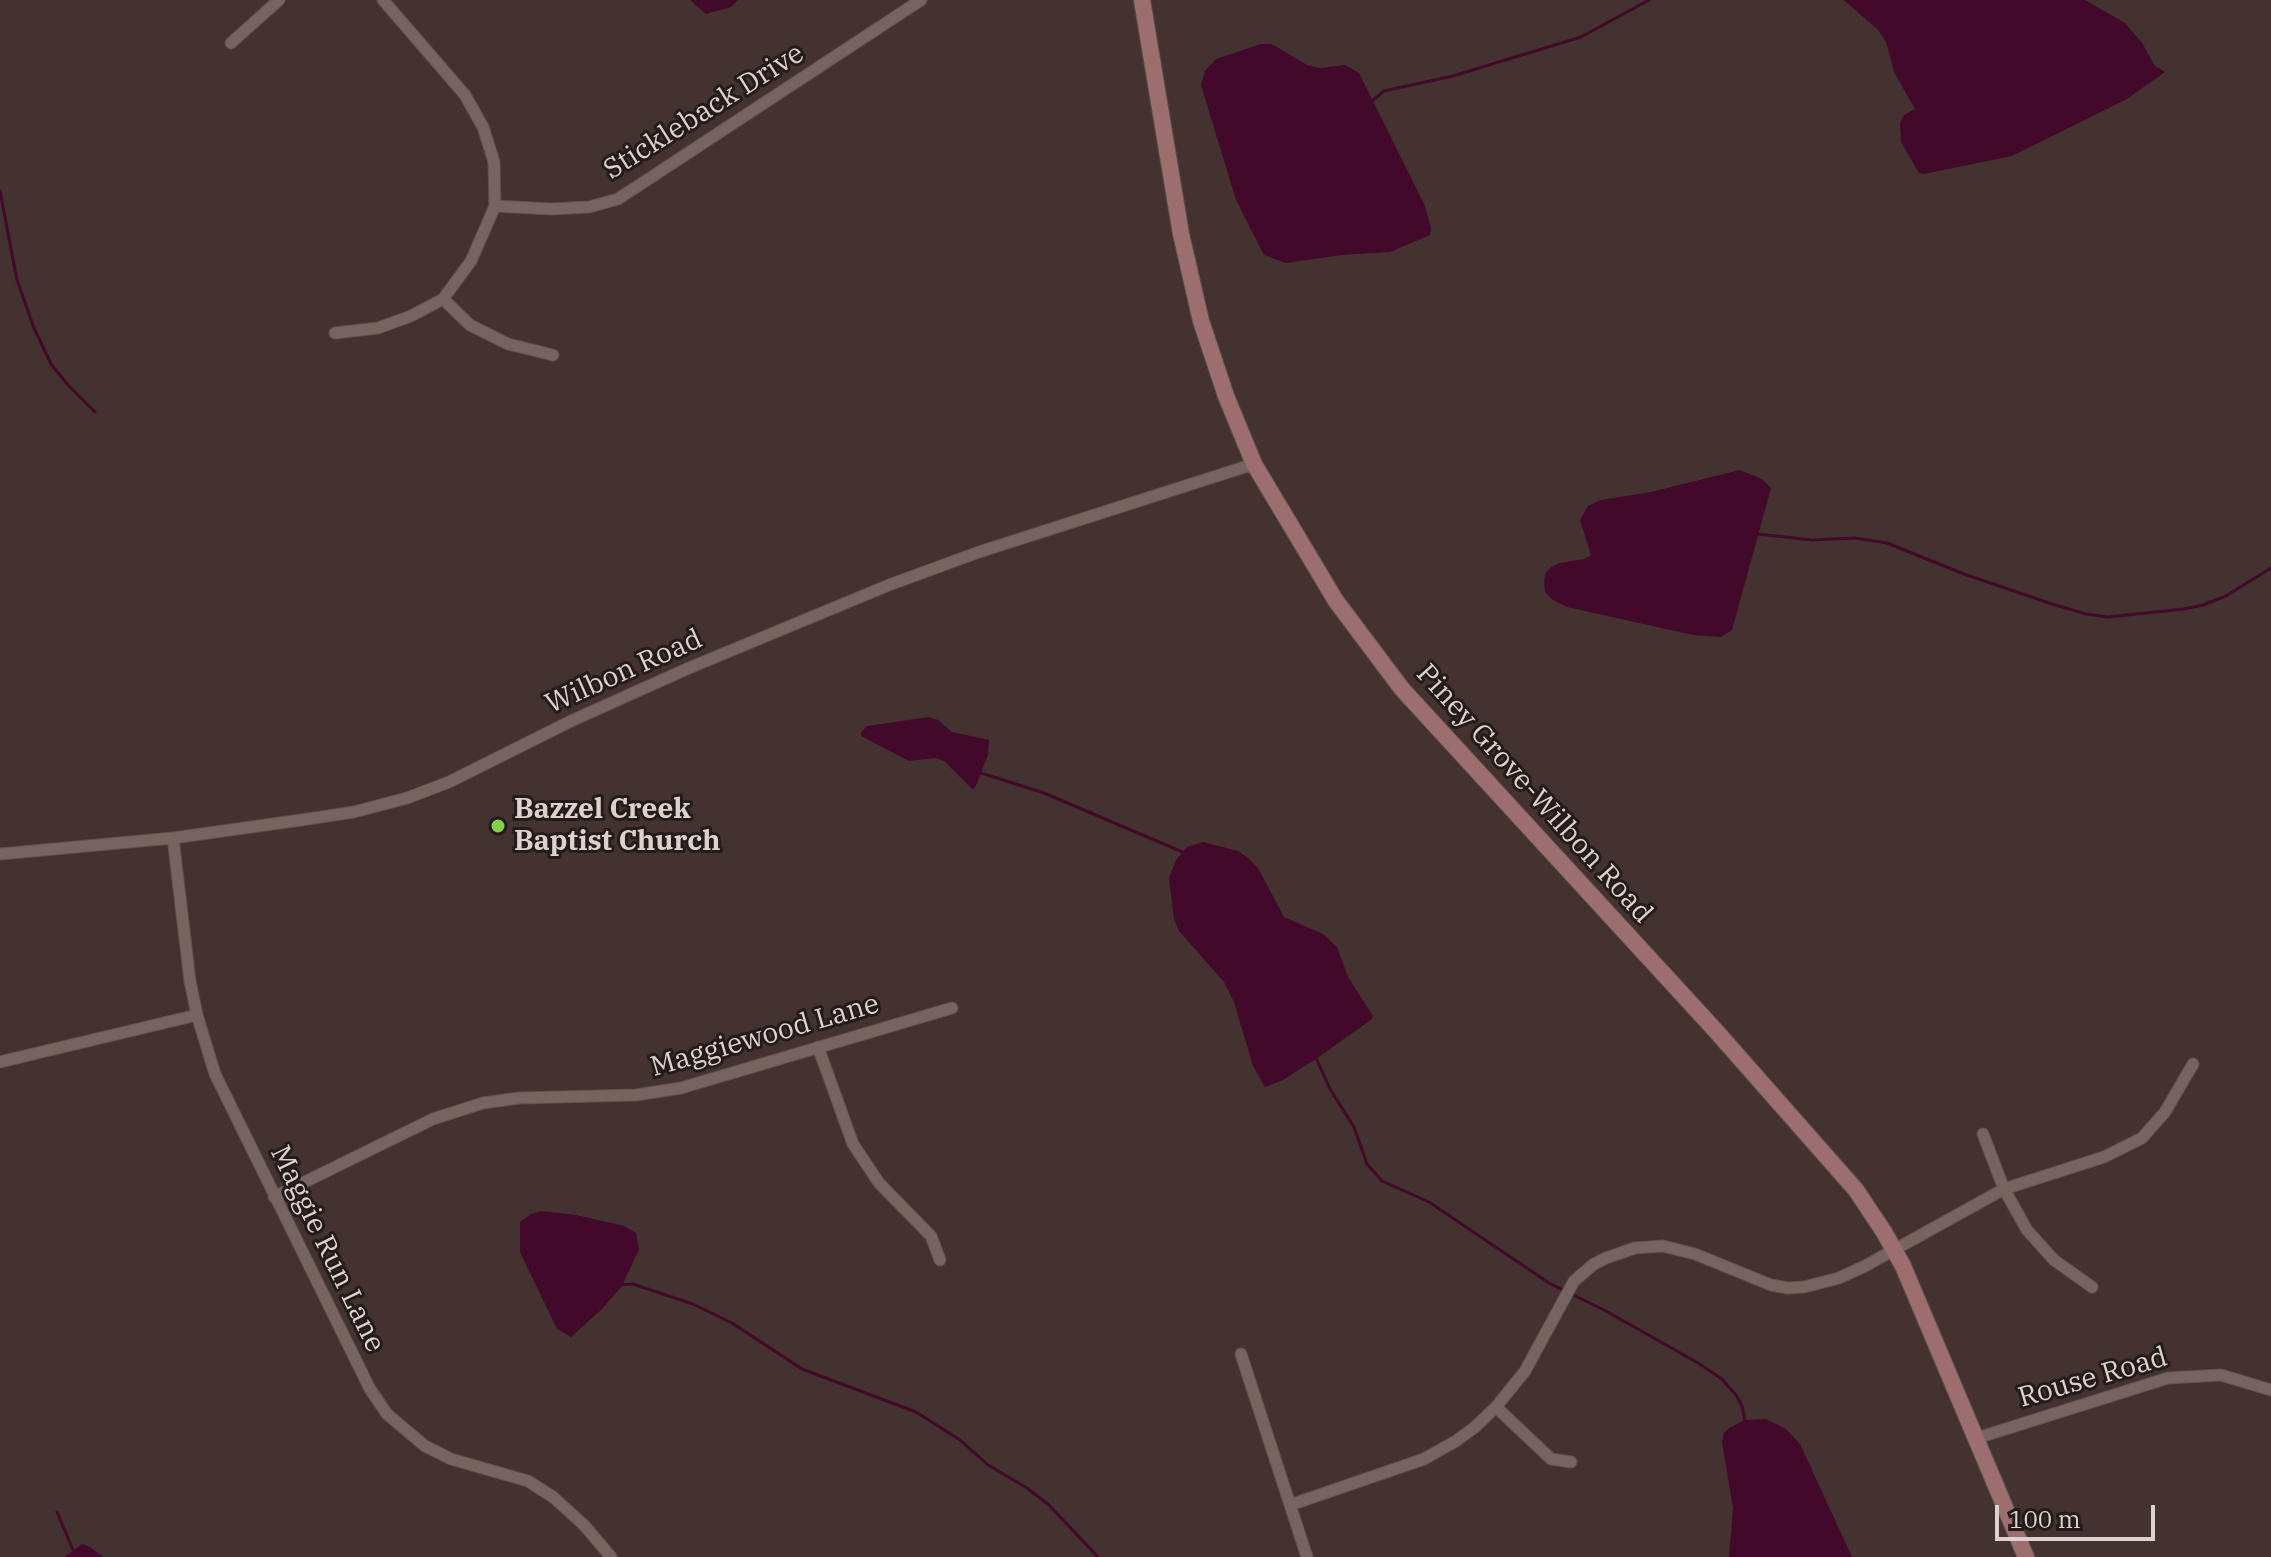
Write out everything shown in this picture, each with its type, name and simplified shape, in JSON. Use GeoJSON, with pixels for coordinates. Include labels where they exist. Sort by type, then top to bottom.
{"type":"FeatureCollection","features":[{"type":"Feature","properties":{"kind":"street"},"geometry":{"type":"LineString","coordinates":[[231,43],[279,0]]}},
{"type":"Feature","properties":{"kind":"street"},"geometry":{"type":"LineString","coordinates":[[335,333],[378,328],[411,316],[443,299],[471,261],[495,206],[494,162],[483,127],[465,95],[383,0]]}},
{"type":"Feature","properties":{"kind":"street","name":"Piney Grove-Wilbon Road"},"geometry":{"type":"LineString","coordinates":[[1142,0],[1181,234],[1201,321],[1226,396],[1254,464],[1336,601],[1385,668],[1856,1190],[1894,1248],[2026,1557]]}},
{"type":"Feature","properties":{"kind":"street","name":"Stickleback Drive"},"geometry":{"type":"LineString","coordinates":[[495,206],[576,208],[618,199],[914,2]]}},
{"type":"Feature","properties":{"kind":"street"},"geometry":{"type":"LineString","coordinates":[[443,299],[470,325],[508,344],[553,355]]}},
{"type":"Feature","properties":{"kind":"street","name":"Wilbon Road"},"geometry":{"type":"LineString","coordinates":[[0,854],[173,838],[354,812],[407,798],[449,782],[571,721],[689,668],[889,585],[979,552],[1254,464]]}},
{"type":"Feature","properties":{"kind":"street","name":"Maggie Run Lane"},"geometry":{"type":"LineString","coordinates":[[173,838],[182,923],[197,1015],[215,1074],[361,1372],[387,1414],[413,1438],[438,1453],[512,1475],[541,1488],[576,1516],[611,1557]]}},
{"type":"Feature","properties":{"kind":"street","name":"Maggiewood Lane"},"geometry":{"type":"LineString","coordinates":[[274,1197],[433,1119],[483,1103],[519,1098],[609,1097],[659,1092],[952,1008]]}},
{"type":"Feature","properties":{"kind":"street"},"geometry":{"type":"LineString","coordinates":[[0,1062],[197,1015]]}},
{"type":"Feature","properties":{"kind":"street"},"geometry":{"type":"LineString","coordinates":[[818,1047],[853,1144],[879,1183],[931,1236],[940,1260]]}},
{"type":"Feature","properties":{"kind":"street"},"geometry":{"type":"LineString","coordinates":[[1290,1505],[1402,1468],[1439,1452],[1475,1427],[1525,1371],[1574,1281],[1594,1264],[1619,1252],[1650,1246],[1679,1249],[1748,1278],[1788,1288],[1839,1278],[2004,1189],[2104,1157],[2142,1138],[2165,1112],[2193,1064]]}},
{"type":"Feature","properties":{"kind":"street"},"geometry":{"type":"LineString","coordinates":[[1983,1134],[2004,1189],[2027,1230],[2054,1260],[2092,1287]]}},
{"type":"Feature","properties":{"kind":"street"},"geometry":{"type":"LineString","coordinates":[[1241,1354],[1307,1557]]}},
{"type":"Feature","properties":{"kind":"street","name":"Rouse Road"},"geometry":{"type":"LineString","coordinates":[[1977,1438],[2168,1378],[2221,1375],[2271,1390]]}},
{"type":"Feature","properties":{"kind":"street"},"geometry":{"type":"LineString","coordinates":[[1496,1407],[1551,1459],[1571,1462]]}},
{"type":"Feature","properties":{"kind":"shaded area"},"geometry":{"type":"Polygon","coordinates":[[[690,0],[738,0],[731,7],[706,14],[690,0]]]}},
{"type":"Feature","properties":{"kind":"shaded area"},"geometry":{"type":"Polygon","coordinates":[[[1844,0],[2085,0],[2125,23],[2142,43],[2155,66],[2165,72],[2127,99],[2012,156],[1919,173],[1901,142],[1900,123],[1904,115],[1915,109],[1894,72],[1886,42],[1878,30],[1844,0]]]}},
{"type":"Feature","properties":{"kind":"shaded area"},"geometry":{"type":"Polygon","coordinates":[[[1261,44],[1272,44],[1307,65],[1320,68],[1345,65],[1359,73],[1425,206],[1430,235],[1390,252],[1286,263],[1264,255],[1236,200],[1201,85],[1205,71],[1216,59],[1261,44]]]}},
{"type":"Feature","properties":{"kind":"shaded area"},"geometry":{"type":"Polygon","coordinates":[[[1740,470],[1762,479],[1771,488],[1732,630],[1721,637],[1693,635],[1567,607],[1545,592],[1546,572],[1551,567],[1591,555],[1580,520],[1588,506],[1601,500],[1651,492],[1740,470]]]}},
{"type":"Feature","properties":{"kind":"shaded area"},"geometry":{"type":"Polygon","coordinates":[[[929,717],[938,720],[952,732],[989,740],[988,755],[975,788],[972,789],[944,761],[935,758],[909,761],[861,736],[867,726],[929,717]]]}},
{"type":"Feature","properties":{"kind":"shaded area"},"geometry":{"type":"Polygon","coordinates":[[[1203,842],[1238,851],[1248,858],[1258,868],[1284,917],[1323,934],[1337,947],[1348,977],[1373,1016],[1316,1059],[1283,1080],[1265,1087],[1253,1066],[1234,1002],[1224,982],[1179,931],[1174,919],[1169,878],[1176,860],[1187,847],[1203,842]]]}},
{"type":"Feature","properties":{"kind":"shaded area"},"geometry":{"type":"Polygon","coordinates":[[[541,1211],[624,1226],[636,1233],[639,1249],[622,1286],[571,1337],[557,1329],[520,1252],[520,1222],[541,1211]]]}},
{"type":"Feature","properties":{"kind":"shaded area"},"geometry":{"type":"Polygon","coordinates":[[[1766,1419],[1786,1429],[1800,1444],[1852,1557],[1729,1557],[1733,1508],[1722,1442],[1724,1433],[1745,1420],[1766,1419]]]}},
{"type":"Feature","properties":{"kind":"shaded area"},"geometry":{"type":"Polygon","coordinates":[[[82,1544],[90,1547],[103,1557],[65,1557],[82,1544]]]}},
{"type":"Feature","properties":{"kind":"waterway"},"geometry":{"type":"LineString","coordinates":[[1372,101],[1384,91],[1453,76],[1581,37],[1649,0]]}},
{"type":"Feature","properties":{"kind":"waterway"},"geometry":{"type":"LineString","coordinates":[[0,191],[17,280],[34,328],[51,364],[95,412]]}},
{"type":"Feature","properties":{"kind":"waterway"},"geometry":{"type":"LineString","coordinates":[[1758,534],[1812,540],[1855,538],[1887,543],[2052,604],[2108,617],[2203,605],[2226,596],[2271,568]]}},
{"type":"Feature","properties":{"kind":"waterway"},"geometry":{"type":"LineString","coordinates":[[981,773],[1044,793],[1185,853]]}},
{"type":"Feature","properties":{"kind":"waterway"},"geometry":{"type":"LineString","coordinates":[[1316,1058],[1330,1089],[1354,1127],[1367,1164],[1382,1181],[1429,1202],[1549,1283],[1698,1363],[1722,1379],[1736,1395],[1745,1421]]}},
{"type":"Feature","properties":{"kind":"waterway"},"geometry":{"type":"LineString","coordinates":[[620,1285],[633,1284],[693,1304],[732,1323],[802,1369],[916,1412],[1049,1505],[1098,1557]]}},
{"type":"Feature","properties":{"kind":"waterway"},"geometry":{"type":"LineString","coordinates":[[57,1512],[76,1557]]}},
{"type":"Feature","properties":{"kind":"place","name":"Bazzel Creek Baptist Church"},"geometry":{"type":"Point","coordinates":[498,826]}}]}
